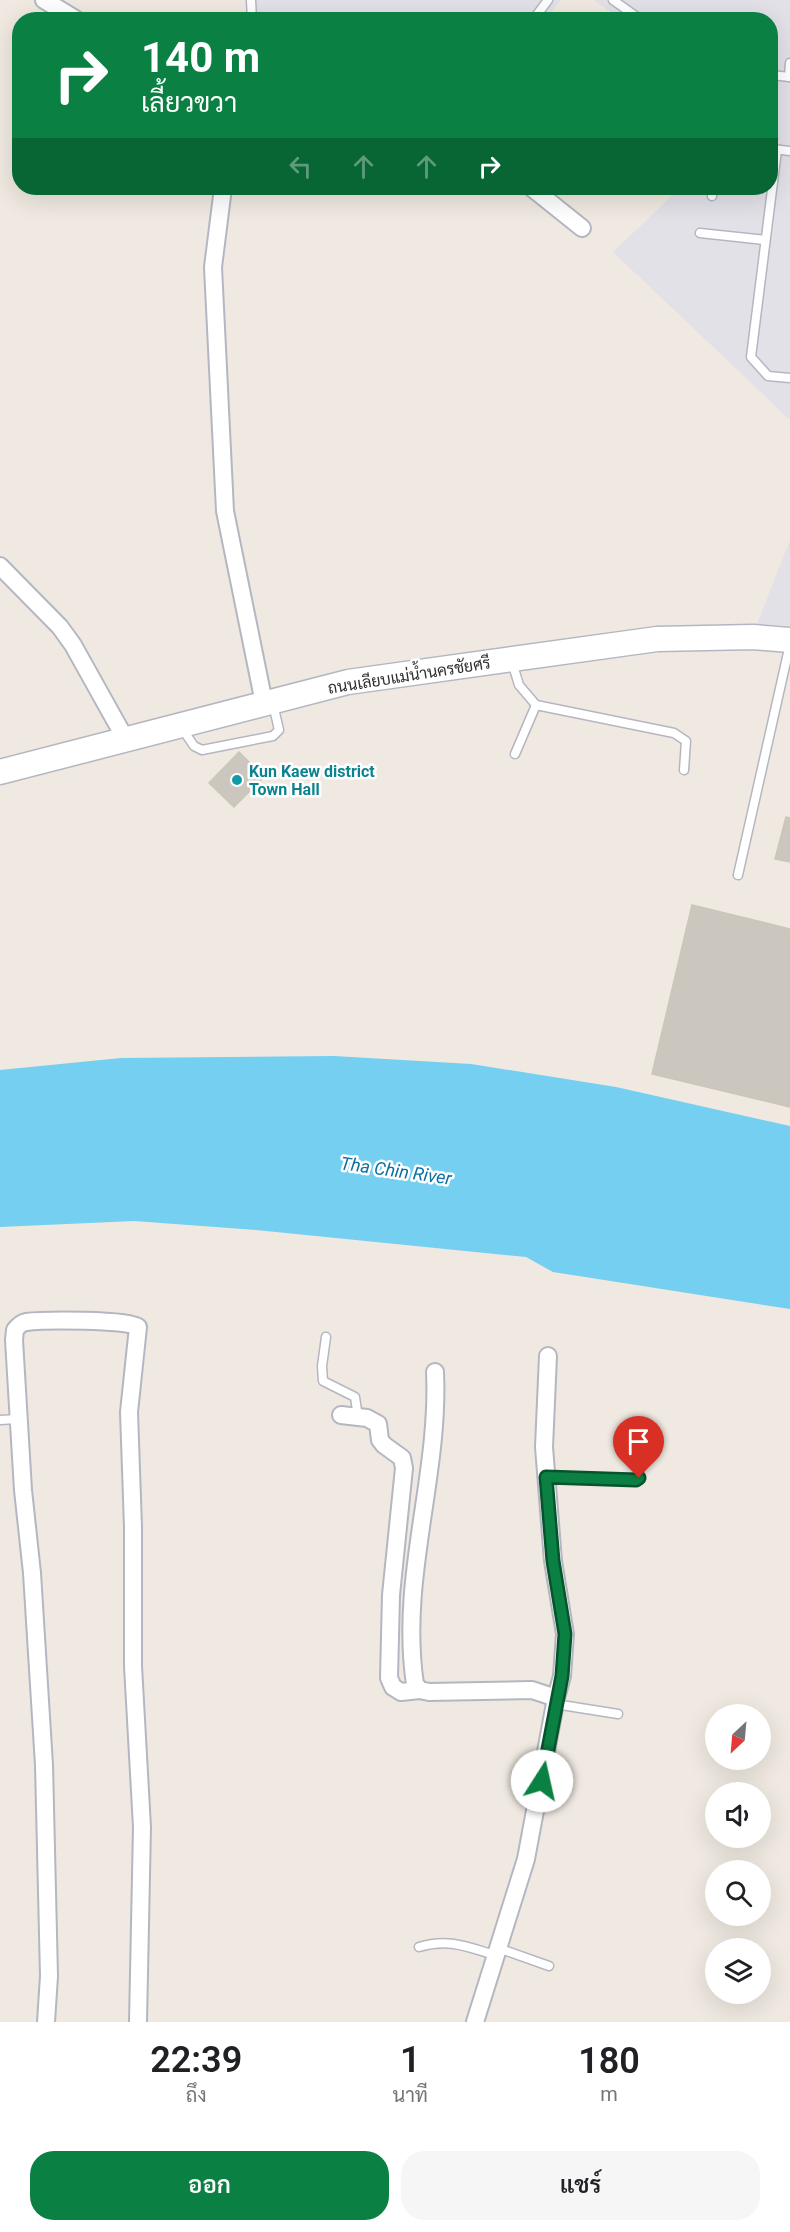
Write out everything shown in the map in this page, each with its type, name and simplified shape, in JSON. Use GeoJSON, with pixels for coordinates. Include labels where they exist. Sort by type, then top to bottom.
{"type":"FeatureCollection","features":[{"type":"Feature","properties":{"kind":"main road","name":"ถนนเลียบแม่น้ำนครชัยศรี"},"geometry":{"type":"LineString","coordinates":[[0,772],[348,682],[657,639],[753,637],[790,642]]}},
{"type":"Feature","properties":{"kind":"street"},"geometry":{"type":"LineString","coordinates":[[44,0],[64,12]]}},
{"type":"Feature","properties":{"kind":"street"},"geometry":{"type":"LineString","coordinates":[[222,195],[213,267],[225,511],[268,702]]}},
{"type":"Feature","properties":{"kind":"street"},"geometry":{"type":"LineString","coordinates":[[541,195],[582,228]]}},
{"type":"Feature","properties":{"kind":"street"},"geometry":{"type":"LineString","coordinates":[[0,566],[60,627],[73,645],[126,740]]}},
{"type":"Feature","properties":{"kind":"street"},"geometry":{"type":"LineString","coordinates":[[46,2022],[49,1976],[44,1765],[32,1573],[16,1419],[14,1340],[15,1330],[24,1323],[85,1321],[128,1323],[138,1327],[129,1412],[133,1666],[142,1827],[138,2022]]}},
{"type":"Feature","properties":{"kind":"street"},"geometry":{"type":"LineString","coordinates":[[475,2022],[517,1890],[534,1825],[562,1676],[565,1634],[553,1561],[546,1477],[544,1427],[548,1356]]}},
{"type":"Feature","properties":{"kind":"street"},"geometry":{"type":"LineString","coordinates":[[420,1690],[415,1684],[414,1675],[413,1609],[417,1553],[433,1445],[435,1372]]}},
{"type":"Feature","properties":{"kind":"street"},"geometry":{"type":"LineString","coordinates":[[341,1415],[358,1417],[378,1424],[380,1440],[402,1458],[403,1477],[391,1595],[389,1678],[393,1687],[408,1693],[420,1690],[429,1692],[532,1690],[556,1701]]}},
{"type":"Feature","properties":{"kind":"lane"},"geometry":{"type":"LineString","coordinates":[[613,0],[630,12]]}},
{"type":"Feature","properties":{"kind":"lane"},"geometry":{"type":"LineString","coordinates":[[789,77],[790,63]]}},
{"type":"Feature","properties":{"kind":"lane"},"geometry":{"type":"LineString","coordinates":[[769,195],[751,357],[768,376],[790,378]]}},
{"type":"Feature","properties":{"kind":"lane"},"geometry":{"type":"LineString","coordinates":[[700,233],[765,240]]}},
{"type":"Feature","properties":{"kind":"lane"},"geometry":{"type":"LineString","coordinates":[[738,875],[790,642]]}},
{"type":"Feature","properties":{"kind":"lane"},"geometry":{"type":"LineString","coordinates":[[511,658],[519,685],[536,705],[674,733],[686,741],[684,770]]}},
{"type":"Feature","properties":{"kind":"lane"},"geometry":{"type":"LineString","coordinates":[[180,725],[194,746],[202,750],[273,736],[279,730],[268,702]]}},
{"type":"Feature","properties":{"kind":"lane"},"geometry":{"type":"LineString","coordinates":[[515,754],[536,705]]}},
{"type":"Feature","properties":{"kind":"lane"},"geometry":{"type":"LineString","coordinates":[[326,1337],[322,1366],[323,1381],[355,1397],[358,1417]]}},
{"type":"Feature","properties":{"kind":"lane"},"geometry":{"type":"LineString","coordinates":[[0,1420],[16,1419]]}},
{"type":"Feature","properties":{"kind":"lane"},"geometry":{"type":"LineString","coordinates":[[546,1477],[636,1480],[639,1478],[640,1465]]}},
{"type":"Feature","properties":{"kind":"lane"},"geometry":{"type":"LineString","coordinates":[[556,1701],[618,1714]]}},
{"type":"Feature","properties":{"kind":"lane"},"geometry":{"type":"LineString","coordinates":[[419,1947],[452,1942],[549,1966]]}},
{"type":"Feature","properties":{"kind":"shaded area"},"geometry":{"type":"Polygon","coordinates":[[[246,0],[561,0],[551,12],[246,12],[246,0]]]}},
{"type":"Feature","properties":{"kind":"shaded area"},"geometry":{"type":"Polygon","coordinates":[[[594,0],[790,0],[790,420],[613,252],[673,195],[778,195],[778,12],[610,12],[594,0]]]}},
{"type":"Feature","properties":{"kind":"shaded area"},"geometry":{"type":"Polygon","coordinates":[[[790,540],[790,626],[757,624],[790,540]]]}},
{"type":"Feature","properties":{"kind":"water","name":"Tha Chin River"},"geometry":{"type":"Polygon","coordinates":[[[334,1056],[471,1064],[616,1087],[790,1126],[790,1309],[553,1272],[526,1257],[256,1230],[134,1221],[0,1227],[0,1070],[121,1058],[334,1056]]]}},
{"type":"Feature","properties":{"kind":"building","name":"Kun Kaew district Town Hall"},"geometry":{"type":"Polygon","coordinates":[[[239,752],[264,777],[234,807],[209,783],[239,752]]]}},
{"type":"Feature","properties":{"kind":"building"},"geometry":{"type":"Polygon","coordinates":[[[786,817],[790,818],[790,862],[775,859],[786,817]]]}},
{"type":"Feature","properties":{"kind":"building"},"geometry":{"type":"Polygon","coordinates":[[[692,905],[790,929],[790,1107],[652,1074],[692,905]]]}},
{"type":"Feature","properties":{"kind":"place","name":"Kun Kaew district Town Hall"},"geometry":{"type":"Point","coordinates":[237,780]}},
{"type":"Feature","properties":{"kind":"route"},"geometry":{"type":"LineString","coordinates":[[542,1781],[562,1676],[565,1634],[553,1561],[546,1477],[636,1480],[639,1478]]}}]}
